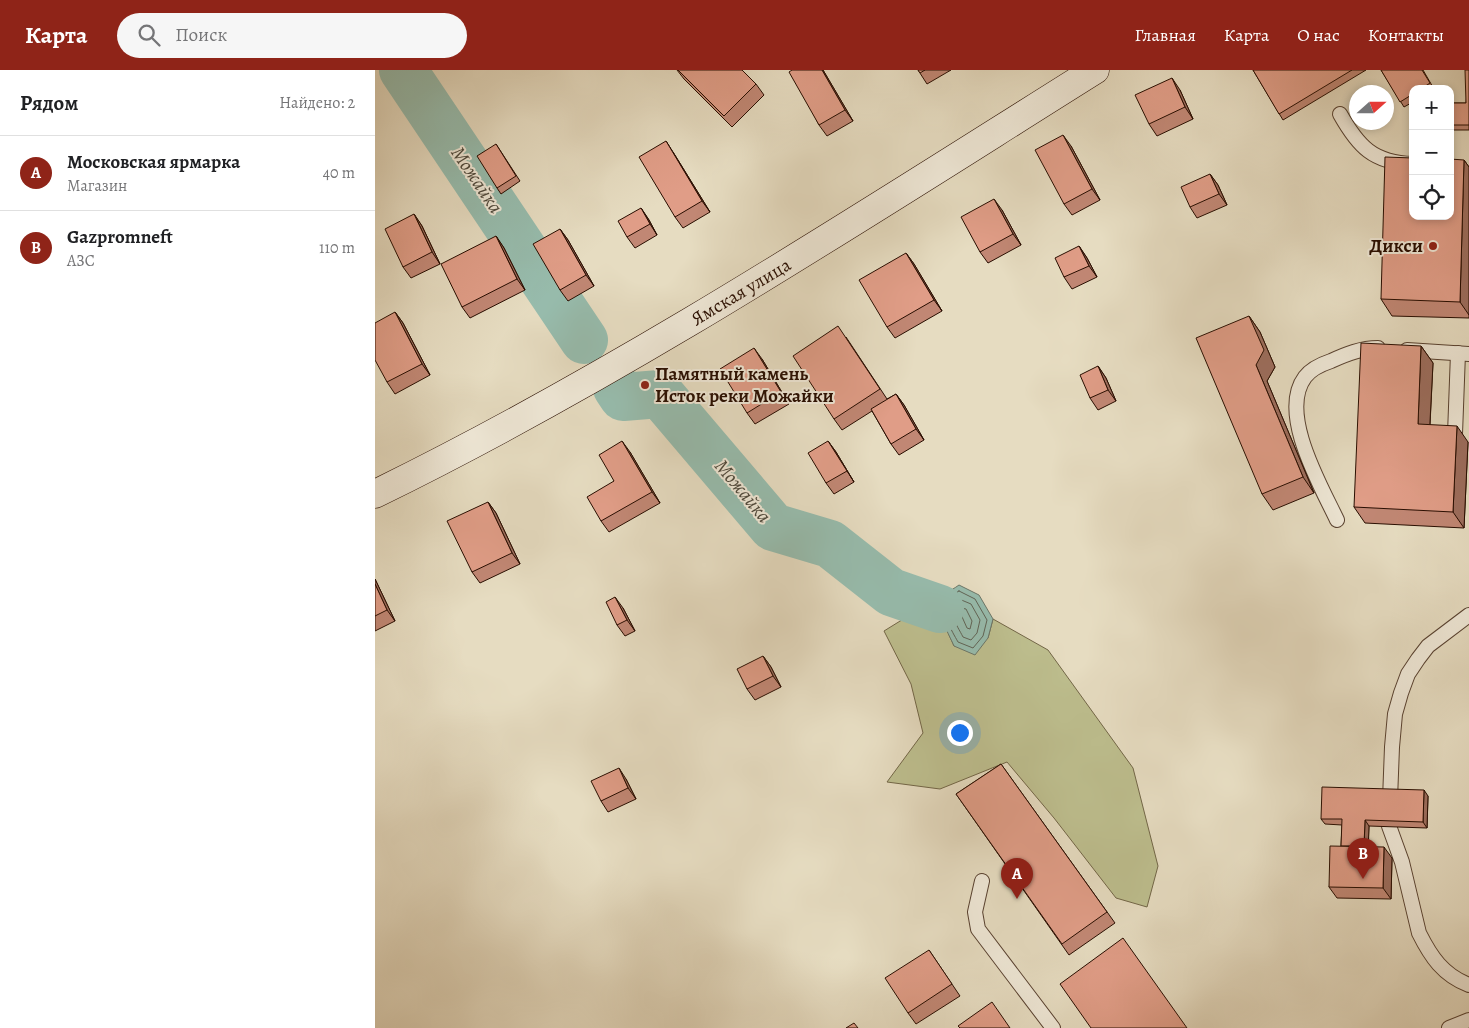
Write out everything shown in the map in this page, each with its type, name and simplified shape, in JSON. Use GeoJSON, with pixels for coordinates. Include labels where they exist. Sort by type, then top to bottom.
{"type":"FeatureCollection","features":[{"type":"Feature","properties":{"kind":"main road","name":"Ямская улица"},"geometry":{"type":"LineString","coordinates":[[375,494],[542,408],[701,317],[1095,70]]}},
{"type":"Feature","properties":{"kind":"lane"},"geometry":{"type":"LineString","coordinates":[[1340,114],[1353,136],[1367,150],[1384,160],[1409,163]]}},
{"type":"Feature","properties":{"kind":"lane"},"geometry":{"type":"LineString","coordinates":[[1337,520],[1305,451],[1297,420],[1300,387],[1306,376],[1321,364],[1361,349],[1375,348],[1464,354],[1455,434]]}},
{"type":"Feature","properties":{"kind":"lane"},"geometry":{"type":"LineString","coordinates":[[1469,615],[1428,646],[1408,674],[1395,714],[1389,826],[1402,862],[1419,933],[1423,942],[1448,975],[1469,985]]}},
{"type":"Feature","properties":{"kind":"lane"},"geometry":{"type":"LineString","coordinates":[[982,880],[975,912],[978,929],[1053,1028]]}},
{"type":"Feature","properties":{"kind":"lane"},"geometry":{"type":"LineString","coordinates":[[1449,1028],[1469,1020]]}},
{"type":"Feature","properties":{"kind":"shaded area"},"geometry":{"type":"Polygon","coordinates":[[[905,618],[943,621],[954,646],[988,638],[993,619],[1048,650],[1133,768],[1158,866],[1147,907],[1116,898],[1054,818],[1007,762],[940,789],[887,782],[923,733],[911,684],[884,631],[905,618]]]}},
{"type":"Feature","properties":{"kind":"water"},"geometry":{"type":"Polygon","coordinates":[[[959,585],[979,595],[993,619],[988,638],[975,655],[954,646],[945,627],[941,612],[942,599],[959,585]]]}},
{"type":"Feature","properties":{"kind":"building"},"geometry":{"type":"Polygon","coordinates":[[[678,70],[742,70],[756,84],[724,116],[678,70]]]}},
{"type":"Feature","properties":{"kind":"building"},"geometry":{"type":"Polygon","coordinates":[[[792,70],[822,70],[845,110],[819,125],[789,72],[792,70]]]}},
{"type":"Feature","properties":{"kind":"building"},"geometry":{"type":"Polygon","coordinates":[[[1253,70],[1352,70],[1279,114],[1253,70]]]}},
{"type":"Feature","properties":{"kind":"building"},"geometry":{"type":"Polygon","coordinates":[[[1381,70],[1422,70],[1430,83],[1427,85],[1409,85],[1409,96],[1400,102],[1394,92],[1394,85],[1390,85],[1381,70]]]}},
{"type":"Feature","properties":{"kind":"building"},"geometry":{"type":"Polygon","coordinates":[[[1465,70],[1469,70],[1469,125],[1454,125],[1454,103],[1466,103],[1465,70]]]}},
{"type":"Feature","properties":{"kind":"building"},"geometry":{"type":"Polygon","coordinates":[[[1172,78],[1185,107],[1149,124],[1135,95],[1172,78]]]}},
{"type":"Feature","properties":{"kind":"building"},"geometry":{"type":"Polygon","coordinates":[[[1063,135],[1092,189],[1064,204],[1035,150],[1063,135]]]}},
{"type":"Feature","properties":{"kind":"building"},"geometry":{"type":"Polygon","coordinates":[[[666,141],[702,201],[675,217],[639,157],[666,141]]]}},
{"type":"Feature","properties":{"kind":"building"},"geometry":{"type":"Polygon","coordinates":[[[496,144],[516,176],[497,188],[477,156],[496,144]]]}},
{"type":"Feature","properties":{"kind":"building"},"geometry":{"type":"Polygon","coordinates":[[[1385,157],[1409,158],[1409,220],[1454,220],[1454,159],[1464,160],[1460,302],[1381,299],[1385,157]]]}},
{"type":"Feature","properties":{"kind":"building"},"geometry":{"type":"Polygon","coordinates":[[[1210,174],[1219,194],[1190,207],[1181,187],[1210,174]]]}},
{"type":"Feature","properties":{"kind":"building"},"geometry":{"type":"Polygon","coordinates":[[[994,199],[1013,234],[980,252],[961,217],[994,199]]]}},
{"type":"Feature","properties":{"kind":"building"},"geometry":{"type":"Polygon","coordinates":[[[641,208],[650,224],[627,237],[618,221],[641,208]]]}},
{"type":"Feature","properties":{"kind":"building"},"geometry":{"type":"Polygon","coordinates":[[[414,214],[432,252],[403,267],[385,229],[414,214]]]}},
{"type":"Feature","properties":{"kind":"building"},"geometry":{"type":"Polygon","coordinates":[[[560,229],[586,275],[560,290],[533,244],[560,229]]]}},
{"type":"Feature","properties":{"kind":"building"},"geometry":{"type":"Polygon","coordinates":[[[496,236],[517,279],[462,307],[441,264],[496,236]]]}},
{"type":"Feature","properties":{"kind":"building"},"geometry":{"type":"Polygon","coordinates":[[[1079,246],[1089,266],[1064,277],[1055,258],[1079,246]]]}},
{"type":"Feature","properties":{"kind":"building"},"geometry":{"type":"Polygon","coordinates":[[[906,253],[934,300],[887,327],[859,280],[906,253]]]}},
{"type":"Feature","properties":{"kind":"building"},"geometry":{"type":"Polygon","coordinates":[[[395,312],[422,364],[387,382],[375,360],[375,323],[395,312]]]}},
{"type":"Feature","properties":{"kind":"building"},"geometry":{"type":"Polygon","coordinates":[[[1249,316],[1264,350],[1256,365],[1303,477],[1262,494],[1196,338],[1249,316]]]}},
{"type":"Feature","properties":{"kind":"building"},"geometry":{"type":"Polygon","coordinates":[[[838,326],[880,389],[834,419],[793,356],[838,326]]]}},
{"type":"Feature","properties":{"kind":"building"},"geometry":{"type":"Polygon","coordinates":[[[1361,343],[1421,346],[1418,424],[1457,426],[1453,512],[1354,507],[1361,343]]]}},
{"type":"Feature","properties":{"kind":"building"},"geometry":{"type":"Polygon","coordinates":[[[754,348],[781,392],[747,413],[720,369],[754,348]]]}},
{"type":"Feature","properties":{"kind":"building"},"geometry":{"type":"Polygon","coordinates":[[[1098,366],[1108,390],[1090,398],[1080,375],[1098,366]]]}},
{"type":"Feature","properties":{"kind":"building"},"geometry":{"type":"Polygon","coordinates":[[[896,394],[916,429],[891,444],[871,409],[896,394]]]}},
{"type":"Feature","properties":{"kind":"building"},"geometry":{"type":"Polygon","coordinates":[[[622,441],[652,492],[601,521],[587,497],[614,481],[599,455],[622,441]]]}},
{"type":"Feature","properties":{"kind":"building"},"geometry":{"type":"Polygon","coordinates":[[[828,441],[847,471],[826,483],[808,453],[828,441]]]}},
{"type":"Feature","properties":{"kind":"building"},"geometry":{"type":"Polygon","coordinates":[[[488,502],[512,553],[472,572],[447,521],[488,502]]]}},
{"type":"Feature","properties":{"kind":"building"},"geometry":{"type":"Polygon","coordinates":[[[375,584],[387,610],[375,616],[375,584]]]}},
{"type":"Feature","properties":{"kind":"building"},"geometry":{"type":"Polygon","coordinates":[[[615,597],[627,620],[617,625],[606,602],[615,597]]]}},
{"type":"Feature","properties":{"kind":"building"},"geometry":{"type":"Polygon","coordinates":[[[763,656],[773,676],[747,689],[737,669],[763,656]]]}},
{"type":"Feature","properties":{"kind":"building"},"geometry":{"type":"Polygon","coordinates":[[[1001,764],[1107,912],[1062,944],[956,794],[1001,764]]]}},
{"type":"Feature","properties":{"kind":"building"},"geometry":{"type":"Polygon","coordinates":[[[619,768],[628,788],[601,801],[591,781],[619,768]]]}},
{"type":"Feature","properties":{"kind":"building"},"geometry":{"type":"Polygon","coordinates":[[[1322,787],[1424,790],[1423,822],[1365,820],[1364,846],[1341,846],[1342,819],[1321,819],[1322,787]]]}},
{"type":"Feature","properties":{"kind":"building"},"geometry":{"type":"Polygon","coordinates":[[[1330,846],[1384,847],[1383,888],[1329,887],[1330,846]]]}},
{"type":"Feature","properties":{"kind":"building"},"geometry":{"type":"Polygon","coordinates":[[[1123,938],[1187,1028],[1091,1028],[1060,984],[1123,938]]]}},
{"type":"Feature","properties":{"kind":"building"},"geometry":{"type":"Polygon","coordinates":[[[929,950],[952,984],[908,1013],[885,978],[929,950]]]}},
{"type":"Feature","properties":{"kind":"building"},"geometry":{"type":"Polygon","coordinates":[[[992,1002],[1010,1028],[960,1028],[958,1026],[992,1002]]]}},
{"type":"Feature","properties":{"kind":"building"},"geometry":{"type":"Polygon","coordinates":[[[854,1023],[858,1028],[846,1028],[854,1023]]]}},
{"type":"Feature","properties":{"kind":"waterway","name":"Можайка"},"geometry":{"type":"LineString","coordinates":[[403,70],[584,340]]}},
{"type":"Feature","properties":{"kind":"waterway","name":"Можайка"},"geometry":{"type":"LineString","coordinates":[[617,388],[623,397],[660,394],[773,527],[830,544],[891,592],[940,609]]}},
{"type":"Feature","properties":{"kind":"place","name":"Дикси"},"geometry":{"type":"Point","coordinates":[1433,246]}},
{"type":"Feature","properties":{"kind":"place","name":"Памятный камень Исток реки Можайки"},"geometry":{"type":"Point","coordinates":[645,385]}},
{"type":"Feature","properties":{"kind":"place","name":"Gazpromneft"},"geometry":{"type":"Point","coordinates":[1363,879]}},
{"type":"Feature","properties":{"kind":"place","name":"Московская ярмарка"},"geometry":{"type":"Point","coordinates":[1017,899]}}]}
